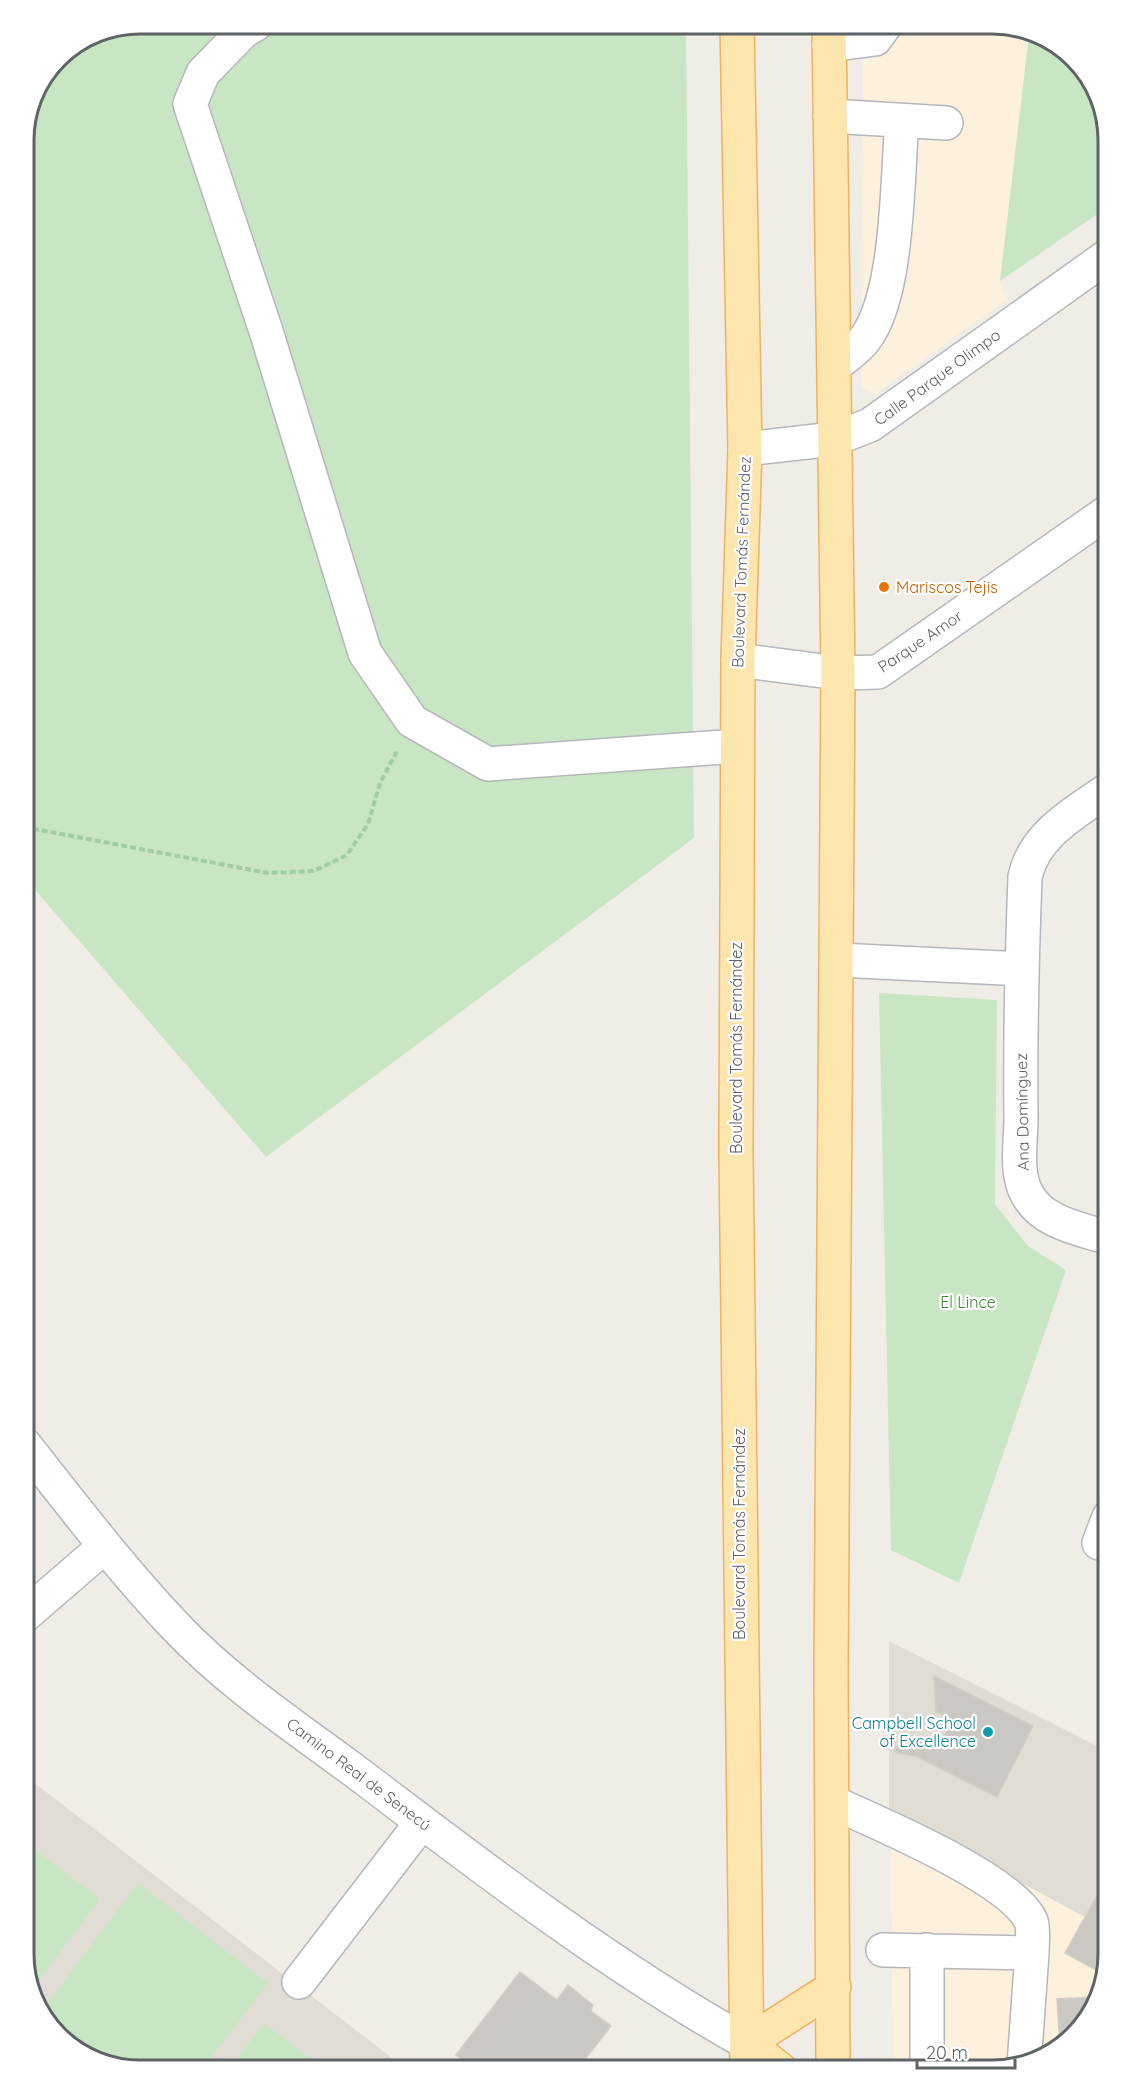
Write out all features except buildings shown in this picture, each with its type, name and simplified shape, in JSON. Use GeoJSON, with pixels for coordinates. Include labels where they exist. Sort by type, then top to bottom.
{"type":"FeatureCollection","features":[{"type":"Feature","properties":{"kind":"main road","name":"Boulevard Tomás Fernández"},"geometry":{"type":"LineString","coordinates":[[737,35],[745,449],[738,660],[736,1221],[747,2057]]}},
{"type":"Feature","properties":{"kind":"main road"},"geometry":{"type":"LineString","coordinates":[[829,35],[838,673],[832,1802],[833,2060]]}},
{"type":"Feature","properties":{"kind":"main road"},"geometry":{"type":"LineString","coordinates":[[747,2057],[834,1987]]}},
{"type":"Feature","properties":{"kind":"street"},"geometry":{"type":"LineString","coordinates":[[240,35],[203,73],[190,104],[266,331],[365,652],[412,721],[488,764],[737,746]]}},
{"type":"Feature","properties":{"kind":"street"},"geometry":{"type":"LineString","coordinates":[[829,35],[875,39],[878,35]]}},
{"type":"Feature","properties":{"kind":"street"},"geometry":{"type":"LineString","coordinates":[[830,116],[946,123]]}},
{"type":"Feature","properties":{"kind":"street"},"geometry":{"type":"LineString","coordinates":[[834,366],[865,339],[881,304],[892,244],[902,121]]}},
{"type":"Feature","properties":{"kind":"street","name":"Calle Parque Olimpo"},"geometry":{"type":"LineString","coordinates":[[745,449],[834,439],[870,425],[1099,262]]}},
{"type":"Feature","properties":{"kind":"street","name":"Parque Amor"},"geometry":{"type":"LineString","coordinates":[[738,660],[838,673],[878,672],[1099,518]]}},
{"type":"Feature","properties":{"kind":"street","name":"Ana Domínguez"},"geometry":{"type":"LineString","coordinates":[[1099,797],[1050,834],[1036,848],[1028,862],[1025,877],[1022,969],[1021,1174],[1026,1194],[1038,1209],[1060,1222],[1099,1235]]}},
{"type":"Feature","properties":{"kind":"street"},"geometry":{"type":"LineString","coordinates":[[838,960],[1022,969]]}},
{"type":"Feature","properties":{"kind":"street","name":"Camino Real de Senecú"},"geometry":{"type":"LineString","coordinates":[[34,1457],[105,1546],[177,1628],[228,1676],[482,1867],[654,1987],[747,2057]]}},
{"type":"Feature","properties":{"kind":"street"},"geometry":{"type":"LineString","coordinates":[[34,1607],[105,1546]]}},
{"type":"Feature","properties":{"kind":"street"},"geometry":{"type":"LineString","coordinates":[[832,1802],[898,1833],[1006,1892],[1022,1907],[1032,1923],[1025,2055]]}},
{"type":"Feature","properties":{"kind":"street"},"geometry":{"type":"LineString","coordinates":[[299,1982],[422,1822]]}},
{"type":"Feature","properties":{"kind":"street"},"geometry":{"type":"LineString","coordinates":[[883,1950],[1032,1953]]}},
{"type":"Feature","properties":{"kind":"street"},"geometry":{"type":"LineString","coordinates":[[927,1950],[927,2060]]}},
{"type":"Feature","properties":{"kind":"path"},"geometry":{"type":"LineString","coordinates":[[35,829],[268,873],[314,871],[347,855],[368,824],[380,783],[412,721]]}},
{"type":"Feature","properties":{"kind":"shaded area"},"geometry":{"type":"Polygon","coordinates":[[[863,35],[999,35],[1028,41],[1000,281],[1006,300],[875,394],[861,388],[863,35]]]}},
{"type":"Feature","properties":{"kind":"shaded area"},"geometry":{"type":"Polygon","coordinates":[[[889,1641],[1099,1747],[1099,1954],[1093,1988],[1081,2013],[1057,2039],[1020,2057],[1006,2060],[893,2060],[889,1641]]]}},
{"type":"Feature","properties":{"kind":"shaded area"},"geometry":{"type":"Polygon","coordinates":[[[889,1641],[1099,1747],[1099,1892],[1085,1917],[889,1812],[889,1641]]]}},
{"type":"Feature","properties":{"kind":"shaded area"},"geometry":{"type":"Polygon","coordinates":[[[34,1783],[395,2060],[127,2060],[100,2052],[76,2039],[56,2019],[38,1982],[34,1954],[34,1783]]]}},
{"type":"Feature","properties":{"kind":"green space"},"geometry":{"type":"Polygon","coordinates":[[[134,35],[686,35],[694,838],[266,1157],[35,889],[35,134],[40,107],[56,76],[76,56],[113,38],[134,35]]]}},
{"type":"Feature","properties":{"kind":"green space"},"geometry":{"type":"Polygon","coordinates":[[[1028,41],[1057,56],[1077,76],[1090,100],[1098,127],[1099,213],[1000,281],[1028,41]]]}},
{"type":"Feature","properties":{"kind":"green space","name":"El Lince"},"geometry":{"type":"Polygon","coordinates":[[[879,993],[997,1000],[995,1204],[1028,1246],[1066,1270],[959,1583],[891,1550],[879,993]]]}},
{"type":"Feature","properties":{"kind":"green space"},"geometry":{"type":"Polygon","coordinates":[[[34,1849],[100,1899],[38,1982],[34,1954],[34,1849]]]}},
{"type":"Feature","properties":{"kind":"green space"},"geometry":{"type":"Polygon","coordinates":[[[138,1883],[268,1983],[209,2060],[127,2060],[113,2057],[76,2039],[56,2019],[47,2003],[138,1883]]]}},
{"type":"Feature","properties":{"kind":"green space"},"geometry":{"type":"Polygon","coordinates":[[[264,2023],[313,2060],[236,2060],[264,2023]]]}},
{"type":"Feature","properties":{"kind":"place","name":"Mariscos Tejis"},"geometry":{"type":"Point","coordinates":[884,587]}},
{"type":"Feature","properties":{"kind":"place","name":"Campbell School of Excellence"},"geometry":{"type":"Point","coordinates":[988,1732]}}]}
